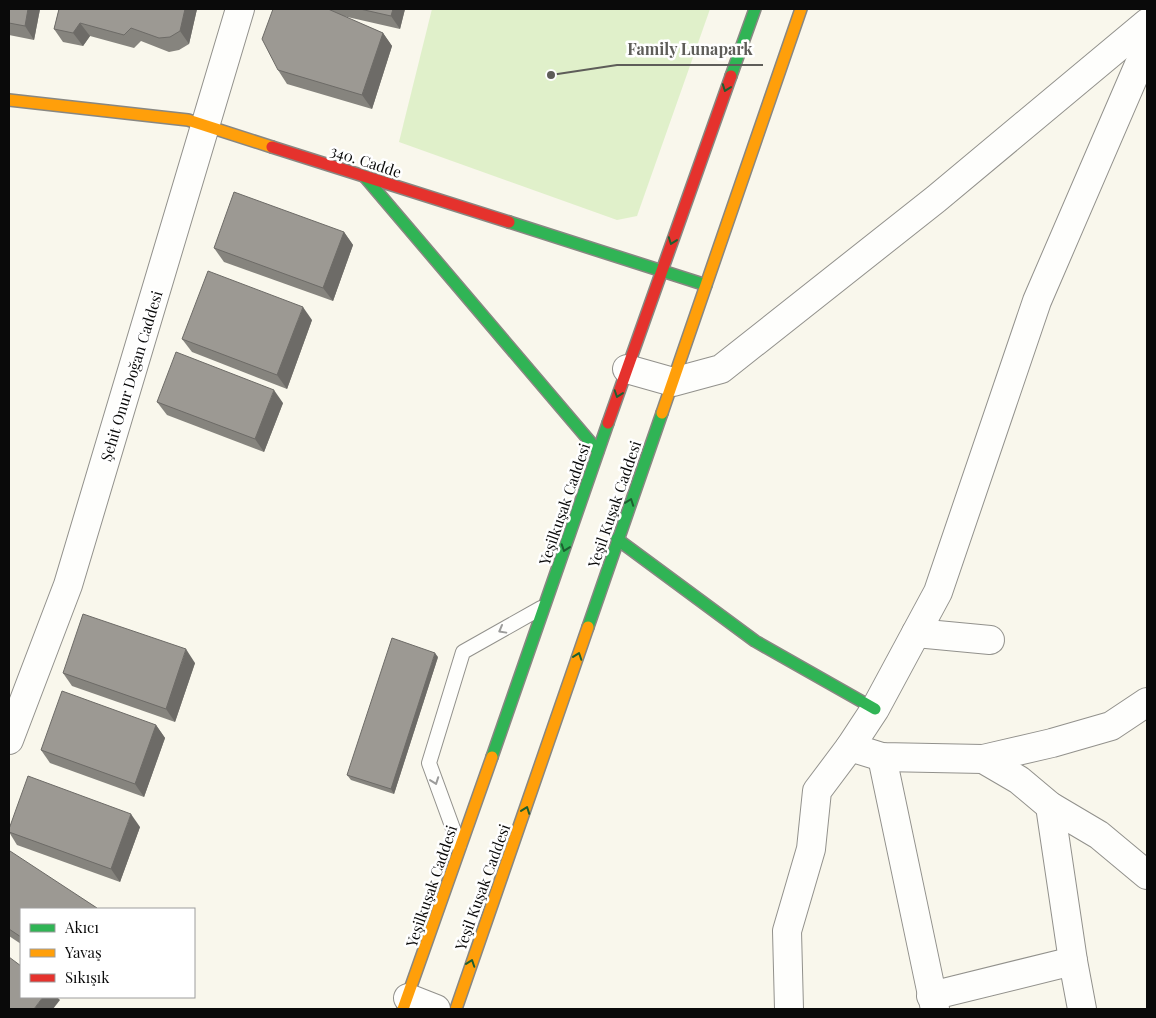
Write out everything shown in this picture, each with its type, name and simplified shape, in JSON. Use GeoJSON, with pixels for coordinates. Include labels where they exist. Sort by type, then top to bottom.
{"type":"FeatureCollection","features":[{"type":"Feature","properties":{"kind":"main road","name":"Yeşilkuşak Caddesi"},"geometry":{"type":"LineString","coordinates":[[406,1003],[661,271],[755,9]]}},
{"type":"Feature","properties":{"kind":"main road","name":"Yeşil Kuşak Caddesi"},"geometry":{"type":"LineString","coordinates":[[456,1009],[801,9]]}},
{"type":"Feature","properties":{"kind":"main road","name":"340. Cadde"},"geometry":{"type":"LineString","coordinates":[[9,100],[188,120],[706,285]]}},
{"type":"Feature","properties":{"kind":"main road"},"geometry":{"type":"LineString","coordinates":[[364,176],[598,451]]}},
{"type":"Feature","properties":{"kind":"main road"},"geometry":{"type":"LineString","coordinates":[[617,539],[756,640],[875,709]]}},
{"type":"Feature","properties":{"kind":"street","name":"Şehit Onur Doğan Caddesi"},"geometry":{"type":"LineString","coordinates":[[9,740],[68,585],[240,9]]}},
{"type":"Feature","properties":{"kind":"street"},"geometry":{"type":"LineString","coordinates":[[627,369],[673,382],[721,369],[936,199],[1147,23]]}},
{"type":"Feature","properties":{"kind":"street"},"geometry":{"type":"LineString","coordinates":[[789,1009],[787,931],[811,850],[817,791],[850,747],[875,709],[938,592],[1037,301],[1146,52]]}},
{"type":"Feature","properties":{"kind":"street"},"geometry":{"type":"LineString","coordinates":[[916,633],[990,640]]}},
{"type":"Feature","properties":{"kind":"street"},"geometry":{"type":"LineString","coordinates":[[850,747],[882,758],[983,758],[1052,743],[1111,726],[1147,702]]}},
{"type":"Feature","properties":{"kind":"street"},"geometry":{"type":"LineString","coordinates":[[882,758],[933,1003],[1073,960]]}},
{"type":"Feature","properties":{"kind":"street"},"geometry":{"type":"LineString","coordinates":[[983,758],[1019,780],[1050,806],[1099,835],[1147,875]]}},
{"type":"Feature","properties":{"kind":"street"},"geometry":{"type":"LineString","coordinates":[[1050,806],[1082,1009]]}},
{"type":"Feature","properties":{"kind":"street"},"geometry":{"type":"LineString","coordinates":[[406,1003],[436,1009]]}},
{"type":"Feature","properties":{"kind":"lane"},"geometry":{"type":"LineString","coordinates":[[460,848],[429,763],[463,652],[544,606]]}},
{"type":"Feature","properties":{"kind":"green space"},"geometry":{"type":"Polygon","coordinates":[[[432,9],[710,9],[637,216],[617,220],[399,142],[432,9]]]}},
{"type":"Feature","properties":{"kind":"building"},"geometry":{"type":"Polygon","coordinates":[[[9,9],[28,9],[25,26],[9,23],[9,9]]]}},
{"type":"Feature","properties":{"kind":"building"},"geometry":{"type":"Polygon","coordinates":[[[59,9],[185,9],[180,31],[170,37],[159,38],[131,28],[124,35],[80,23],[73,33],[54,29],[59,9]]]}},
{"type":"Feature","properties":{"kind":"building"},"geometry":{"type":"Polygon","coordinates":[[[273,9],[328,9],[383,33],[362,95],[278,70],[262,39],[273,9]]]}},
{"type":"Feature","properties":{"kind":"building"},"geometry":{"type":"Polygon","coordinates":[[[360,9],[393,9],[391,16],[360,9]]]}},
{"type":"Feature","properties":{"kind":"building"},"geometry":{"type":"Polygon","coordinates":[[[234,192],[344,232],[323,288],[214,248],[234,192]]]}},
{"type":"Feature","properties":{"kind":"building"},"geometry":{"type":"Polygon","coordinates":[[[208,271],[303,307],[277,375],[182,339],[208,271]]]}},
{"type":"Feature","properties":{"kind":"building"},"geometry":{"type":"Polygon","coordinates":[[[176,352],[274,390],[255,439],[157,402],[176,352]]]}},
{"type":"Feature","properties":{"kind":"building"},"geometry":{"type":"Polygon","coordinates":[[[83,614],[186,649],[166,709],[63,673],[83,614]]]}},
{"type":"Feature","properties":{"kind":"building"},"geometry":{"type":"Polygon","coordinates":[[[392,638],[435,653],[391,789],[347,775],[392,638]]]}},
{"type":"Feature","properties":{"kind":"building"},"geometry":{"type":"Polygon","coordinates":[[[62,691],[156,725],[135,784],[41,750],[62,691]]]}},
{"type":"Feature","properties":{"kind":"building"},"geometry":{"type":"Polygon","coordinates":[[[28,776],[131,814],[111,869],[9,832],[28,776]]]}},
{"type":"Feature","properties":{"kind":"building"},"geometry":{"type":"Polygon","coordinates":[[[10,851],[97,908],[20,908],[20,936],[9,929],[10,851]]]}},
{"type":"Feature","properties":{"kind":"building"},"geometry":{"type":"Polygon","coordinates":[[[9,957],[20,965],[20,998],[42,998],[34,1009],[9,1009],[9,957]]]}},
{"type":"Feature","properties":{"kind":"traffic: fast"},"geometry":{"type":"LineString","coordinates":[[731,76],[755,9]]}},
{"type":"Feature","properties":{"kind":"traffic: fast"},"geometry":{"type":"LineString","coordinates":[[364,176],[598,451]]}},
{"type":"Feature","properties":{"kind":"traffic: fast"},"geometry":{"type":"LineString","coordinates":[[509,222],[706,285]]}},
{"type":"Feature","properties":{"kind":"traffic: fast"},"geometry":{"type":"LineString","coordinates":[[588,627],[662,413]]}},
{"type":"Feature","properties":{"kind":"traffic: fast"},"geometry":{"type":"LineString","coordinates":[[492,757],[608,423]]}},
{"type":"Feature","properties":{"kind":"traffic: fast"},"geometry":{"type":"LineString","coordinates":[[617,539],[755,641],[875,709]]}},
{"type":"Feature","properties":{"kind":"traffic: slow"},"geometry":{"type":"LineString","coordinates":[[662,413],[801,9]]}},
{"type":"Feature","properties":{"kind":"traffic: slow"},"geometry":{"type":"LineString","coordinates":[[9,100],[188,120],[272,147]]}},
{"type":"Feature","properties":{"kind":"traffic: slow"},"geometry":{"type":"LineString","coordinates":[[456,1009],[588,627]]}},
{"type":"Feature","properties":{"kind":"traffic: slow"},"geometry":{"type":"LineString","coordinates":[[403,1009],[492,757]]}},
{"type":"Feature","properties":{"kind":"traffic: jam"},"geometry":{"type":"LineString","coordinates":[[608,423],[731,76]]}},
{"type":"Feature","properties":{"kind":"traffic: jam"},"geometry":{"type":"LineString","coordinates":[[272,147],[509,222]]}},
{"type":"Feature","properties":{"kind":"place","name":"Family Lunapark"},"geometry":{"type":"Point","coordinates":[551,75]}}]}
